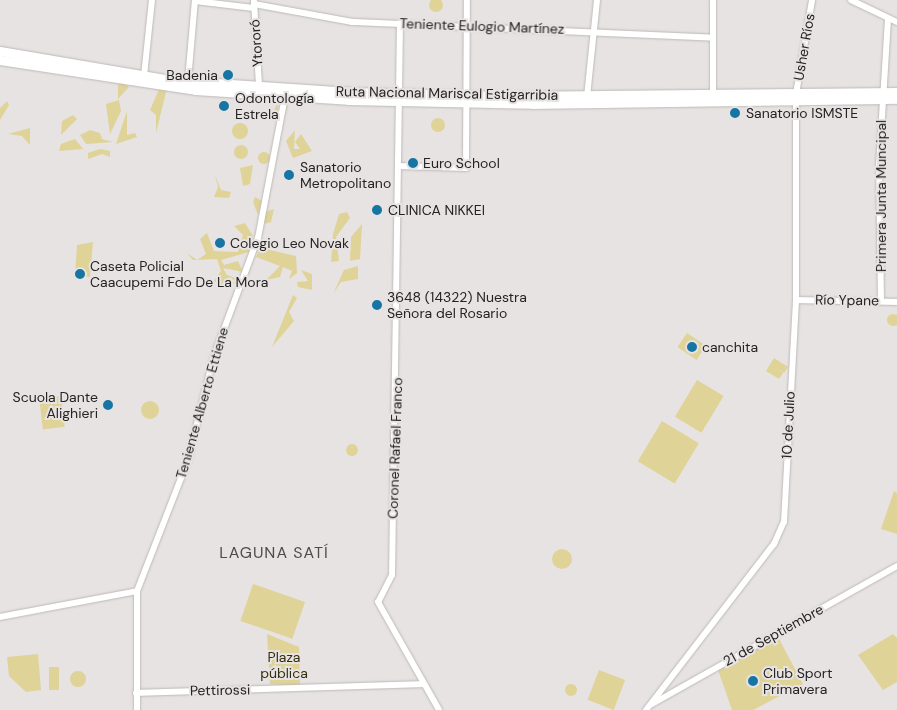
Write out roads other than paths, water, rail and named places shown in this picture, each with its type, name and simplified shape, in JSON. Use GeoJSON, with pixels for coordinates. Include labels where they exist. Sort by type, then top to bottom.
{"type":"FeatureCollection","features":[{"type":"Feature","properties":{"kind":"highway","name":"Ruta Nacional Mariscal Estigarribia"},"geometry":{"type":"LineString","coordinates":[[0,51],[144,76],[402,97]]}},
{"type":"Feature","properties":{"kind":"highway","name":"Ruta Nacional Mariscal Estigarribia"},"geometry":{"type":"LineString","coordinates":[[0,60],[160,86],[285,97],[587,99],[882,96],[897,99]]}},
{"type":"Feature","properties":{"kind":"highway","name":"Ruta Nacional Mariscal Estigarribia"},"geometry":{"type":"LineString","coordinates":[[882,96],[897,92]]}},
{"type":"Feature","properties":{"kind":"street"},"geometry":{"type":"LineString","coordinates":[[144,76],[152,0]]}},
{"type":"Feature","properties":{"kind":"street"},"geometry":{"type":"LineString","coordinates":[[400,24],[402,97],[400,166],[466,168],[467,0]]}},
{"type":"Feature","properties":{"kind":"street"},"geometry":{"type":"LineString","coordinates":[[587,99],[597,0]]}},
{"type":"Feature","properties":{"kind":"street"},"geometry":{"type":"LineString","coordinates":[[713,0],[713,98]]}},
{"type":"Feature","properties":{"kind":"street","name":"Usher Ríos"},"geometry":{"type":"LineString","coordinates":[[796,97],[812,0]]}},
{"type":"Feature","properties":{"kind":"street"},"geometry":{"type":"LineString","coordinates":[[850,0],[897,22]]}},
{"type":"Feature","properties":{"kind":"street"},"geometry":{"type":"LineString","coordinates":[[188,81],[195,1]]}},
{"type":"Feature","properties":{"kind":"street","name":"Teniente Eulogio Martínez"},"geometry":{"type":"LineString","coordinates":[[195,1],[254,4],[352,22],[593,30],[712,38]]}},
{"type":"Feature","properties":{"kind":"street","name":"Ytororó"},"geometry":{"type":"LineString","coordinates":[[254,4],[259,86]]}},
{"type":"Feature","properties":{"kind":"street","name":"Primera Junta Muncipal"},"geometry":{"type":"LineString","coordinates":[[881,301],[882,96],[888,19]]}},
{"type":"Feature","properties":{"kind":"street","name":"Teniente Alberto Ettiene"},"geometry":{"type":"LineString","coordinates":[[137,710],[137,592],[188,460],[214,356],[258,238],[285,97]]}},
{"type":"Feature","properties":{"kind":"street","name":"10 de Julio"},"geometry":{"type":"LineString","coordinates":[[647,708],[781,531],[796,300],[796,97]]}},
{"type":"Feature","properties":{"kind":"street","name":"Coronel Rafael Franco"},"geometry":{"type":"LineString","coordinates":[[400,166],[392,575],[378,602],[438,710]]}},
{"type":"Feature","properties":{"kind":"street","name":"Río Ypane"},"geometry":{"type":"LineString","coordinates":[[796,300],[897,302]]}},
{"type":"Feature","properties":{"kind":"street","name":"21 de Septiembre"},"geometry":{"type":"LineString","coordinates":[[647,708],[897,566]]}},
{"type":"Feature","properties":{"kind":"street"},"geometry":{"type":"LineString","coordinates":[[0,617],[137,592]]}},
{"type":"Feature","properties":{"kind":"street","name":"Pettirossi"},"geometry":{"type":"LineString","coordinates":[[136,693],[423,684]]}},
{"type":"Feature","properties":{"kind":"place","name":"Badenia"},"geometry":{"type":"Point","coordinates":[228,75]}},
{"type":"Feature","properties":{"kind":"place","name":"Odontología Estrela"},"geometry":{"type":"Point","coordinates":[224,106]}},
{"type":"Feature","properties":{"kind":"place","name":"Sanatorio ISMSTE"},"geometry":{"type":"Point","coordinates":[735,113]}},
{"type":"Feature","properties":{"kind":"place","name":"Euro School"},"geometry":{"type":"Point","coordinates":[413,163]}},
{"type":"Feature","properties":{"kind":"place","name":"Sanatorio Metropolitano"},"geometry":{"type":"Point","coordinates":[289,175]}},
{"type":"Feature","properties":{"kind":"place","name":"CLINICA NIKKEI"},"geometry":{"type":"Point","coordinates":[377,210]}},
{"type":"Feature","properties":{"kind":"place","name":"Colegio Leo Novak"},"geometry":{"type":"Point","coordinates":[220,243]}},
{"type":"Feature","properties":{"kind":"place","name":"Caseta Policial Caacupemi Fdo De La Mora"},"geometry":{"type":"Point","coordinates":[80,274]}},
{"type":"Feature","properties":{"kind":"place","name":"3648 (14322) Nuestra Señora del Rosario"},"geometry":{"type":"Point","coordinates":[377,305]}},
{"type":"Feature","properties":{"kind":"place","name":"canchita"},"geometry":{"type":"Point","coordinates":[692,347]}},
{"type":"Feature","properties":{"kind":"place","name":"Scuola Dante Alighieri"},"geometry":{"type":"Point","coordinates":[108,405]}},
{"type":"Feature","properties":{"kind":"place","name":"Club Sport Primavera"},"geometry":{"type":"Point","coordinates":[753,681]}},
{"type":"Feature","properties":{"kind":"district","name":"LAGUNA SATÍ"},"geometry":{"type":"Point","coordinates":[274,553]}},
{"type":"Feature","properties":{"kind":"park label","name":"Plaza pública"},"geometry":{"type":"Point","coordinates":[284,666]}}]}
